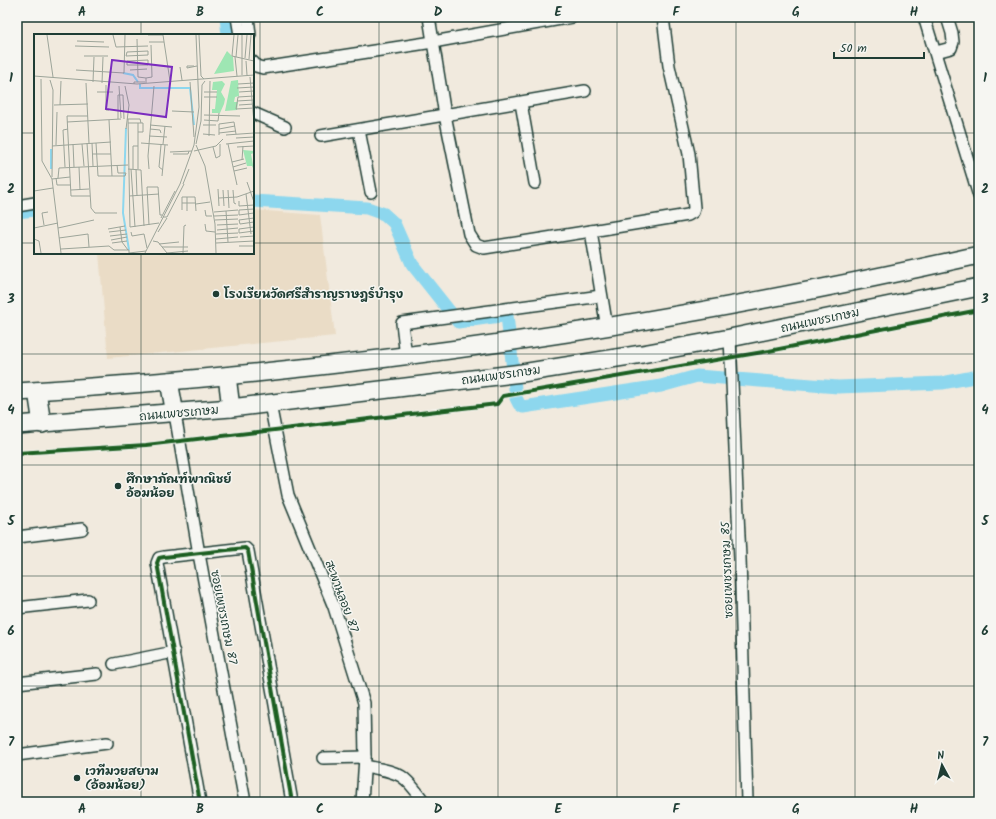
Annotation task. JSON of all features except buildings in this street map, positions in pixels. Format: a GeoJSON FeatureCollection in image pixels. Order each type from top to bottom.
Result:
{"type":"FeatureCollection","features":[{"type":"Feature","properties":{"kind":"main road"},"geometry":{"type":"LineString","coordinates":[[17,392],[227,376],[406,357],[607,328],[777,298],[979,256]]}},
{"type":"Feature","properties":{"kind":"main road","name":"ถนนเพชรเกษม"},"geometry":{"type":"LineString","coordinates":[[17,425],[175,414],[516,374],[730,338],[979,289]]}},
{"type":"Feature","properties":{"kind":"main road"},"geometry":{"type":"LineString","coordinates":[[227,376],[231,408]]}},
{"type":"Feature","properties":{"kind":"main road"},"geometry":{"type":"LineString","coordinates":[[169,381],[175,414]]}},
{"type":"Feature","properties":{"kind":"main road"},"geometry":{"type":"LineString","coordinates":[[37,391],[42,424]]}},
{"type":"Feature","properties":{"kind":"street"},"geometry":{"type":"LineString","coordinates":[[237,17],[240,34]]}},
{"type":"Feature","properties":{"kind":"street"},"geometry":{"type":"LineString","coordinates":[[248,17],[250,34]]}},
{"type":"Feature","properties":{"kind":"street"},"geometry":{"type":"LineString","coordinates":[[429,17],[445,115],[469,234],[476,245],[484,248],[688,215],[694,208],[689,154],[669,66],[664,17]]}},
{"type":"Feature","properties":{"kind":"street"},"geometry":{"type":"LineString","coordinates":[[254,63],[256,66],[263,68],[433,42],[572,17]]}},
{"type":"Feature","properties":{"kind":"street"},"geometry":{"type":"LineString","coordinates":[[924,17],[979,196]]}},
{"type":"Feature","properties":{"kind":"street"},"geometry":{"type":"LineString","coordinates":[[936,52],[951,48],[953,42],[947,17]]}},
{"type":"Feature","properties":{"kind":"street"},"geometry":{"type":"LineString","coordinates":[[321,136],[585,91]]}},
{"type":"Feature","properties":{"kind":"street"},"geometry":{"type":"LineString","coordinates":[[521,103],[534,183]]}},
{"type":"Feature","properties":{"kind":"street"},"geometry":{"type":"LineString","coordinates":[[254,113],[285,127]]}},
{"type":"Feature","properties":{"kind":"street"},"geometry":{"type":"LineString","coordinates":[[359,130],[371,192]]}},
{"type":"Feature","properties":{"kind":"street"},"geometry":{"type":"LineString","coordinates":[[17,206],[34,203]]}},
{"type":"Feature","properties":{"kind":"street"},"geometry":{"type":"LineString","coordinates":[[591,231],[607,328]]}},
{"type":"Feature","properties":{"kind":"street"},"geometry":{"type":"LineString","coordinates":[[406,357],[402,323],[601,296]]}},
{"type":"Feature","properties":{"kind":"street","name":"ซอยเพชรเกษม 85"},"geometry":{"type":"LineString","coordinates":[[730,338],[740,558],[747,802]]}},
{"type":"Feature","properties":{"kind":"street","name":"สะพานลอย 87"},"geometry":{"type":"LineString","coordinates":[[270,404],[288,495],[334,607],[364,704],[365,762],[362,802]]}},
{"type":"Feature","properties":{"kind":"street","name":"ซอยเพชรเกษม 87"},"geometry":{"type":"LineString","coordinates":[[175,414],[199,554],[245,802]]}},
{"type":"Feature","properties":{"kind":"street"},"geometry":{"type":"LineString","coordinates":[[17,537],[82,529]]}},
{"type":"Feature","properties":{"kind":"street"},"geometry":{"type":"LineString","coordinates":[[200,802],[157,563],[159,558],[164,557],[245,548],[248,550],[292,802]]}},
{"type":"Feature","properties":{"kind":"street"},"geometry":{"type":"LineString","coordinates":[[17,608],[88,600]]}},
{"type":"Feature","properties":{"kind":"street"},"geometry":{"type":"LineString","coordinates":[[114,664],[174,652]]}},
{"type":"Feature","properties":{"kind":"street"},"geometry":{"type":"LineString","coordinates":[[17,683],[97,674]]}},
{"type":"Feature","properties":{"kind":"street"},"geometry":{"type":"LineString","coordinates":[[17,755],[107,743]]}},
{"type":"Feature","properties":{"kind":"street"},"geometry":{"type":"LineString","coordinates":[[323,758],[365,762],[401,775],[408,781],[424,802]]}},
{"type":"Feature","properties":{"kind":"shaded area","name":"โรงเรียนวัดศรีสําราญราษฎร์บํารุง"},"geometry":{"type":"Polygon","coordinates":[[[254,210],[320,215],[335,336],[108,358],[99,254],[254,254],[254,210]]]}},
{"type":"Feature","properties":{"kind":"waterway"},"geometry":{"type":"LineString","coordinates":[[226,17],[228,34]]}},
{"type":"Feature","properties":{"kind":"waterway"},"geometry":{"type":"LineString","coordinates":[[254,201],[367,208],[384,214],[394,223],[412,264],[458,322],[507,315],[516,398],[519,404],[523,407],[661,386],[697,376],[838,387],[942,383],[979,376]]}},
{"type":"Feature","properties":{"kind":"waterway"},"geometry":{"type":"LineString","coordinates":[[17,212],[34,210]]}},
{"type":"Feature","properties":{"kind":"cycle path"},"geometry":{"type":"LineString","coordinates":[[17,453],[146,445],[497,404],[503,396],[769,351],[979,310]]}},
{"type":"Feature","properties":{"kind":"cycle path"},"geometry":{"type":"LineString","coordinates":[[200,802],[157,563],[159,558],[164,557],[245,548],[248,551],[292,802]]}},
{"type":"Feature","properties":{"kind":"place","name":"โรงเรียนวัดศรีสําราญราษฎร์บํารุง"},"geometry":{"type":"Point","coordinates":[216,294]}},
{"type":"Feature","properties":{"kind":"place","name":"ศึกษาภัณฑ์พาณิชย์ อ้อมน้อย"},"geometry":{"type":"Point","coordinates":[118,486]}},
{"type":"Feature","properties":{"kind":"place","name":"เวทีมวยสยาม (อ้อมน้อย)"},"geometry":{"type":"Point","coordinates":[77,778]}}]}
